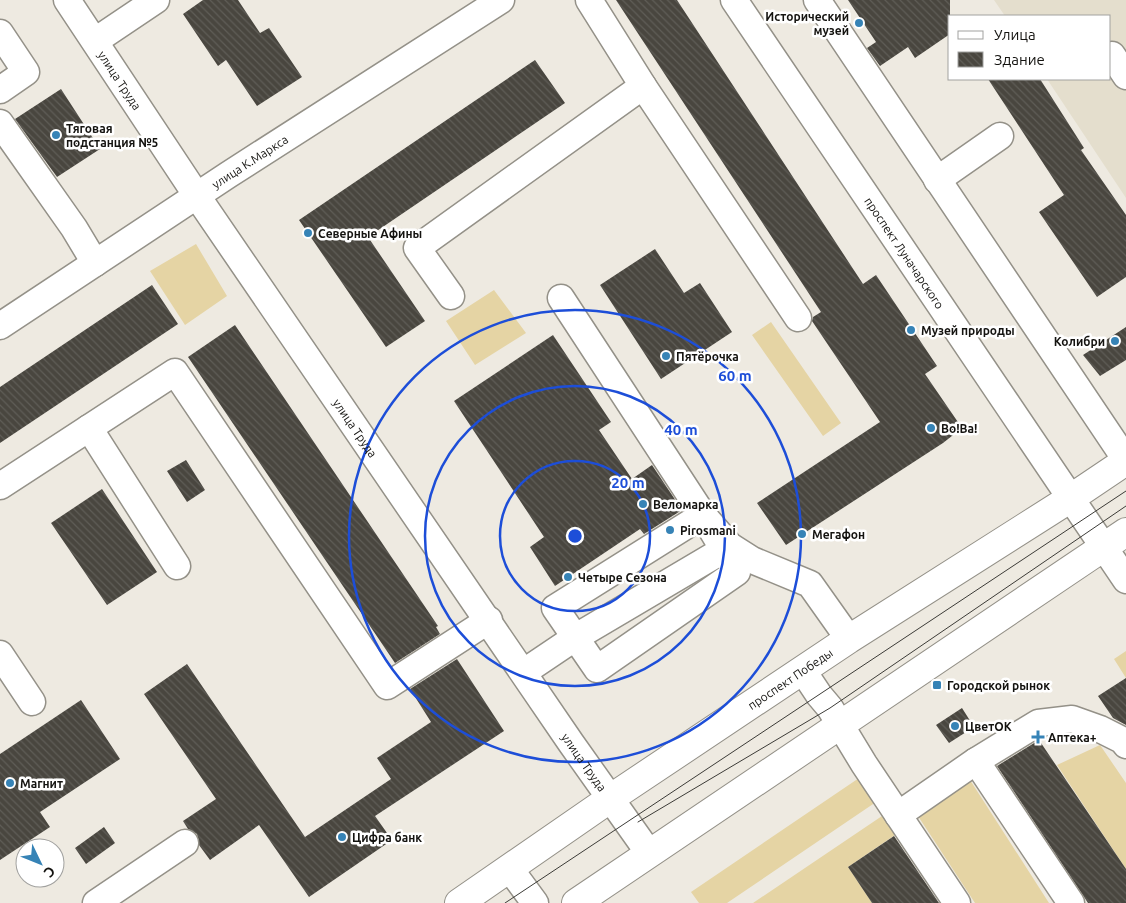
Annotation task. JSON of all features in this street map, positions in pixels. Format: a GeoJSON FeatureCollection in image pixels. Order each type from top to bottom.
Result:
{"type":"FeatureCollection","features":[{"type":"Feature","properties":{"kind":"main road","name":"проспект Победы"},"geometry":{"type":"LineString","coordinates":[[459,903],[611,798],[849,639],[1126,461]]}},
{"type":"Feature","properties":{"kind":"main road"},"geometry":{"type":"LineString","coordinates":[[576,903],[1126,532]]}},
{"type":"Feature","properties":{"kind":"street","name":"улица Труда"},"geometry":{"type":"LineString","coordinates":[[67,0],[197,196],[489,620],[571,743],[649,853]]}},
{"type":"Feature","properties":{"kind":"street"},"geometry":{"type":"LineString","coordinates":[[95,41],[156,0]]}},
{"type":"Feature","properties":{"kind":"street","name":"улица К.Маркса"},"geometry":{"type":"LineString","coordinates":[[0,326],[197,196],[501,0]]}},
{"type":"Feature","properties":{"kind":"street"},"geometry":{"type":"LineString","coordinates":[[589,0],[643,86],[798,318]]}},
{"type":"Feature","properties":{"kind":"street","name":"проспект Луначарского"},"geometry":{"type":"LineString","coordinates":[[734,0],[1126,580]]}},
{"type":"Feature","properties":{"kind":"street"},"geometry":{"type":"LineString","coordinates":[[817,0],[1126,461]]}},
{"type":"Feature","properties":{"kind":"street"},"geometry":{"type":"LineString","coordinates":[[0,33],[26,72],[0,90]]}},
{"type":"Feature","properties":{"kind":"street"},"geometry":{"type":"LineString","coordinates":[[1112,55],[1126,76]]}},
{"type":"Feature","properties":{"kind":"street"},"geometry":{"type":"LineString","coordinates":[[451,296],[417,248],[643,86]]}},
{"type":"Feature","properties":{"kind":"street"},"geometry":{"type":"LineString","coordinates":[[0,122],[74,228],[95,263]]}},
{"type":"Feature","properties":{"kind":"street"},"geometry":{"type":"LineString","coordinates":[[937,180],[1000,136]]}},
{"type":"Feature","properties":{"kind":"street"},"geometry":{"type":"LineString","coordinates":[[561,298],[703,515],[727,548],[737,572],[597,669],[555,608],[703,515]]}},
{"type":"Feature","properties":{"kind":"street"},"geometry":{"type":"LineString","coordinates":[[0,486],[175,372],[387,686],[489,620]]}},
{"type":"Feature","properties":{"kind":"street"},"geometry":{"type":"LineString","coordinates":[[89,428],[177,566]]}},
{"type":"Feature","properties":{"kind":"street"},"geometry":{"type":"LineString","coordinates":[[727,548],[810,584],[849,639]]}},
{"type":"Feature","properties":{"kind":"street"},"geometry":{"type":"LineString","coordinates":[[524,672],[576,637],[727,548]]}},
{"type":"Feature","properties":{"kind":"street"},"geometry":{"type":"LineString","coordinates":[[0,654],[32,702]]}},
{"type":"Feature","properties":{"kind":"street"},"geometry":{"type":"LineString","coordinates":[[803,671],[830,708],[957,903]]}},
{"type":"Feature","properties":{"kind":"street"},"geometry":{"type":"LineString","coordinates":[[898,814],[976,760],[1038,723],[1072,719],[1100,729],[1122,740],[1126,745]]}},
{"type":"Feature","properties":{"kind":"street"},"geometry":{"type":"LineString","coordinates":[[976,760],[1071,903]]}},
{"type":"Feature","properties":{"kind":"street"},"geometry":{"type":"LineString","coordinates":[[96,903],[185,843]]}},
{"type":"Feature","properties":{"kind":"street"},"geometry":{"type":"LineString","coordinates":[[510,869],[535,903]]}},
{"type":"Feature","properties":{"kind":"shaded area"},"geometry":{"type":"Polygon","coordinates":[[[994,0],[1126,0],[1126,198],[1048,80],[1111,80],[1111,15],[1004,15],[994,0]]]}},
{"type":"Feature","properties":{"kind":"shaded area"},"geometry":{"type":"Polygon","coordinates":[[[196,244],[227,296],[185,325],[150,271],[196,244]]]}},
{"type":"Feature","properties":{"kind":"shaded area"},"geometry":{"type":"Polygon","coordinates":[[[494,290],[526,333],[475,365],[446,321],[494,290]]]}},
{"type":"Feature","properties":{"kind":"shaded area"},"geometry":{"type":"Polygon","coordinates":[[[771,322],[841,423],[823,436],[752,335],[771,322]]]}},
{"type":"Feature","properties":{"kind":"shaded area"},"geometry":{"type":"Polygon","coordinates":[[[1126,651],[1126,678],[1114,659],[1126,651]]]}},
{"type":"Feature","properties":{"kind":"shaded area"},"geometry":{"type":"Polygon","coordinates":[[[1100,745],[1126,783],[1126,869],[1057,765],[1100,745]]]}},
{"type":"Feature","properties":{"kind":"shaded area"},"geometry":{"type":"Polygon","coordinates":[[[862,776],[879,800],[727,903],[699,903],[691,892],[862,776]]]}},
{"type":"Feature","properties":{"kind":"shaded area"},"geometry":{"type":"Polygon","coordinates":[[[970,780],[1049,903],[975,903],[916,813],[970,780]]]}},
{"type":"Feature","properties":{"kind":"shaded area"},"geometry":{"type":"Polygon","coordinates":[[[882,816],[895,835],[848,867],[872,903],[753,903],[882,816]]]}},
{"type":"Feature","properties":{"kind":"building"},"geometry":{"type":"Polygon","coordinates":[[[203,0],[238,0],[260,33],[269,28],[302,77],[257,106],[226,60],[218,66],[183,14],[203,0]]]}},
{"type":"Feature","properties":{"kind":"building"},"geometry":{"type":"Polygon","coordinates":[[[616,0],[677,0],[863,284],[876,275],[937,366],[925,374],[962,428],[943,443],[786,545],[757,503],[880,422],[812,321],[813,317],[821,312],[616,0]]]}},
{"type":"Feature","properties":{"kind":"building"},"geometry":{"type":"Polygon","coordinates":[[[848,0],[950,0],[948,35],[915,58],[908,47],[880,66],[867,48],[876,42],[848,0]]]}},
{"type":"Feature","properties":{"kind":"building"},"geometry":{"type":"Polygon","coordinates":[[[535,60],[565,103],[368,237],[425,321],[386,347],[299,220],[535,60]]]}},
{"type":"Feature","properties":{"kind":"building"},"geometry":{"type":"Polygon","coordinates":[[[989,80],[1041,80],[1084,148],[1081,150],[1126,215],[1126,277],[1097,297],[1039,212],[1064,195],[989,80]]]}},
{"type":"Feature","properties":{"kind":"building","name":"Тяговая подстанция №5"},"geometry":{"type":"Polygon","coordinates":[[[61,89],[100,149],[57,177],[15,119],[61,89]]]}},
{"type":"Feature","properties":{"kind":"building"},"geometry":{"type":"Polygon","coordinates":[[[655,249],[684,293],[700,283],[732,332],[661,379],[600,285],[655,249]]]}},
{"type":"Feature","properties":{"kind":"building"},"geometry":{"type":"Polygon","coordinates":[[[152,285],[178,324],[0,443],[0,387],[152,285]]]}},
{"type":"Feature","properties":{"kind":"building"},"geometry":{"type":"Polygon","coordinates":[[[235,325],[438,626],[436,627],[440,634],[395,663],[188,357],[235,325]]]}},
{"type":"Feature","properties":{"kind":"building","name":"Колибри"},"geometry":{"type":"Polygon","coordinates":[[[1126,327],[1126,360],[1100,376],[1083,355],[1126,327]]]}},
{"type":"Feature","properties":{"kind":"building"},"geometry":{"type":"Polygon","coordinates":[[[553,335],[611,422],[599,430],[632,479],[652,465],[682,510],[644,534],[640,529],[555,586],[530,547],[544,537],[454,401],[553,335]]]}},
{"type":"Feature","properties":{"kind":"building"},"geometry":{"type":"Polygon","coordinates":[[[186,460],[205,490],[187,502],[167,471],[186,460]]]}},
{"type":"Feature","properties":{"kind":"building"},"geometry":{"type":"Polygon","coordinates":[[[102,489],[157,572],[107,605],[51,523],[102,489]]]}},
{"type":"Feature","properties":{"kind":"building"},"geometry":{"type":"Polygon","coordinates":[[[457,659],[504,731],[375,816],[392,840],[309,897],[259,825],[210,860],[199,845],[197,834],[188,829],[183,821],[216,799],[144,694],[187,664],[305,837],[391,779],[377,758],[431,722],[410,689],[457,659]]]}},
{"type":"Feature","properties":{"kind":"building"},"geometry":{"type":"Polygon","coordinates":[[[1126,678],[1126,725],[1113,718],[1098,696],[1126,678]]]}},
{"type":"Feature","properties":{"kind":"building"},"geometry":{"type":"Polygon","coordinates":[[[81,700],[120,759],[40,812],[50,827],[33,838],[15,838],[15,850],[0,860],[0,754],[81,700]]]}},
{"type":"Feature","properties":{"kind":"building","name":"ЦветОК"},"geometry":{"type":"Polygon","coordinates":[[[962,708],[974,727],[949,743],[936,725],[962,708]]]}},
{"type":"Feature","properties":{"kind":"building"},"geometry":{"type":"Polygon","coordinates":[[[1039,740],[1126,869],[1126,903],[1088,903],[997,766],[1039,740]]]}},
{"type":"Feature","properties":{"kind":"building"},"geometry":{"type":"Polygon","coordinates":[[[104,827],[115,843],[86,864],[75,848],[104,827]]]}},
{"type":"Feature","properties":{"kind":"building"},"geometry":{"type":"Polygon","coordinates":[[[894,836],[939,903],[872,903],[848,867],[894,836]]]}},
{"type":"Feature","properties":{"kind":"tram line"},"geometry":{"type":"LineString","coordinates":[[505,903],[1126,491]]}},
{"type":"Feature","properties":{"kind":"tram line"},"geometry":{"type":"LineString","coordinates":[[638,822],[830,708],[1126,506]]}},
{"type":"Feature","properties":{"kind":"place","name":"Исторический музей"},"geometry":{"type":"Point","coordinates":[859,23]}},
{"type":"Feature","properties":{"kind":"place","name":"Тяговая подстанция №5"},"geometry":{"type":"Point","coordinates":[56,135]}},
{"type":"Feature","properties":{"kind":"place","name":"Северные Афины"},"geometry":{"type":"Point","coordinates":[308,233]}},
{"type":"Feature","properties":{"kind":"place","name":"Музей природы"},"geometry":{"type":"Point","coordinates":[911,330]}},
{"type":"Feature","properties":{"kind":"place","name":"Колибри"},"geometry":{"type":"Point","coordinates":[1115,341]}},
{"type":"Feature","properties":{"kind":"place","name":"Пятёрочка"},"geometry":{"type":"Point","coordinates":[666,356]}},
{"type":"Feature","properties":{"kind":"place","name":"Во!Ва!"},"geometry":{"type":"Point","coordinates":[931,428]}},
{"type":"Feature","properties":{"kind":"place","name":"Веломарка"},"geometry":{"type":"Point","coordinates":[643,504]}},
{"type":"Feature","properties":{"kind":"place","name":"Pirosmani"},"geometry":{"type":"Point","coordinates":[670,530]}},
{"type":"Feature","properties":{"kind":"place","name":"Мегафон"},"geometry":{"type":"Point","coordinates":[802,534]}},
{"type":"Feature","properties":{"kind":"place","name":"Четыре Сезона"},"geometry":{"type":"Point","coordinates":[568,577]}},
{"type":"Feature","properties":{"kind":"place","name":"Городской рынок"},"geometry":{"type":"Point","coordinates":[937,685]}},
{"type":"Feature","properties":{"kind":"place","name":"ЦветОК"},"geometry":{"type":"Point","coordinates":[955,726]}},
{"type":"Feature","properties":{"kind":"place","name":"Аптека+"},"geometry":{"type":"Point","coordinates":[1038,737]}},
{"type":"Feature","properties":{"kind":"place","name":"Магнит"},"geometry":{"type":"Point","coordinates":[10,783]}},
{"type":"Feature","properties":{"kind":"place","name":"Цифра банк"},"geometry":{"type":"Point","coordinates":[342,837]}}]}
